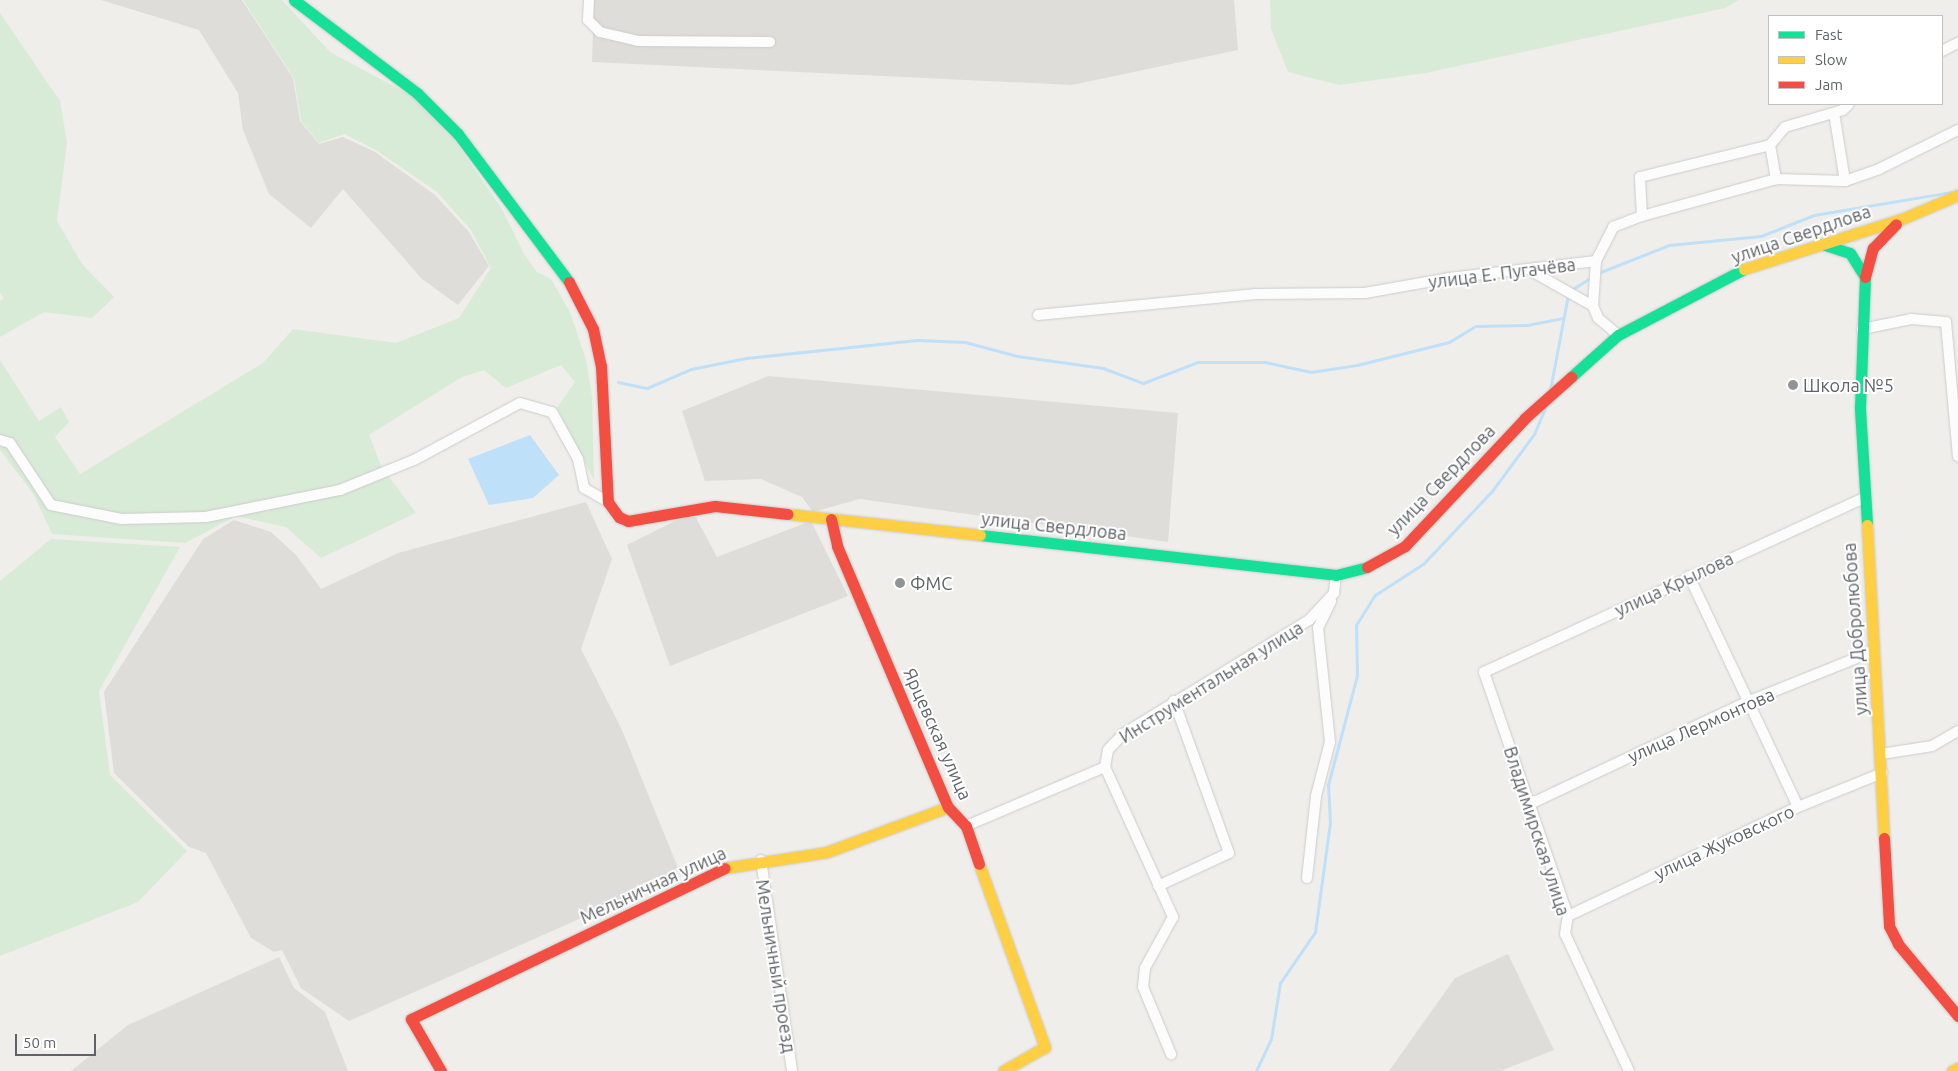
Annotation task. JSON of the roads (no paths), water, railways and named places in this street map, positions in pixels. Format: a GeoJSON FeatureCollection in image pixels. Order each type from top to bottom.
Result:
{"type":"FeatureCollection","features":[{"type":"Feature","properties":{"kind":"street"},"geometry":{"type":"LineString","coordinates":[[294,0],[417,93],[458,134],[575,290],[593,329],[600,366],[608,502]]}},
{"type":"Feature","properties":{"kind":"street"},"geometry":{"type":"LineString","coordinates":[[589,0],[588,20],[600,32],[638,41],[770,42]]}},
{"type":"Feature","properties":{"kind":"street"},"geometry":{"type":"LineString","coordinates":[[1943,50],[1958,43]]}},
{"type":"Feature","properties":{"kind":"street"},"geometry":{"type":"LineString","coordinates":[[1642,216],[1640,177],[1770,145],[1785,126],[1834,113],[1846,105]]}},
{"type":"Feature","properties":{"kind":"street"},"geometry":{"type":"LineString","coordinates":[[1834,113],[1845,181]]}},
{"type":"Feature","properties":{"kind":"street","name":"улица Е. Пугачёва"},"geometry":{"type":"LineString","coordinates":[[1038,315],[1256,294],[1365,293],[1449,278],[1533,272],[1596,261],[1613,227],[1642,216],[1776,179],[1845,181],[1879,169],[1958,130]]}},
{"type":"Feature","properties":{"kind":"street"},"geometry":{"type":"LineString","coordinates":[[1770,145],[1776,179]]}},
{"type":"Feature","properties":{"kind":"street","name":"улица Свердлова"},"geometry":{"type":"LineString","coordinates":[[608,502],[619,517],[628,521],[715,506],[1336,575],[1368,568],[1405,546],[1525,418],[1618,335],[1749,267],[1902,219],[1958,195]]}},
{"type":"Feature","properties":{"kind":"street","name":"улица Добролюбова"},"geometry":{"type":"LineString","coordinates":[[1902,219],[1873,248],[1865,277],[1862,329],[1864,498],[1881,754],[1889,926],[1898,944],[1958,1016]]}},
{"type":"Feature","properties":{"kind":"street"},"geometry":{"type":"LineString","coordinates":[[1819,244],[1850,253],[1865,277]]}},
{"type":"Feature","properties":{"kind":"street"},"geometry":{"type":"LineString","coordinates":[[1596,261],[1593,306],[1598,318],[1618,335]]}},
{"type":"Feature","properties":{"kind":"street"},"geometry":{"type":"LineString","coordinates":[[1533,272],[1593,306]]}},
{"type":"Feature","properties":{"kind":"street"},"geometry":{"type":"LineString","coordinates":[[1862,329],[1911,319],[1946,322],[1958,456]]}},
{"type":"Feature","properties":{"kind":"street"},"geometry":{"type":"LineString","coordinates":[[0,440],[10,443],[51,505],[122,519],[206,517],[340,490],[414,460],[520,403],[552,412],[578,460],[584,488],[608,502]]}},
{"type":"Feature","properties":{"kind":"street","name":"улица Крылова"},"geometry":{"type":"LineString","coordinates":[[1484,672],[1689,576],[1864,498]]}},
{"type":"Feature","properties":{"kind":"street","name":"Ярцевская улица"},"geometry":{"type":"LineString","coordinates":[[831,519],[837,546],[948,807],[966,826],[1045,1047],[1003,1071]]}},
{"type":"Feature","properties":{"kind":"street"},"geometry":{"type":"LineString","coordinates":[[1307,878],[1316,796],[1330,742],[1318,628],[1334,593],[1336,575]]}},
{"type":"Feature","properties":{"kind":"street"},"geometry":{"type":"LineString","coordinates":[[1689,576],[1798,807]]}},
{"type":"Feature","properties":{"kind":"street","name":"Инструментальная улица"},"geometry":{"type":"LineString","coordinates":[[1105,767],[1108,750],[1123,734],[1309,620],[1334,593]]}},
{"type":"Feature","properties":{"kind":"street","name":"улица Лермонтова"},"geometry":{"type":"LineString","coordinates":[[1530,804],[1747,702],[1874,651]]}},
{"type":"Feature","properties":{"kind":"street","name":"Владимирская улица"},"geometry":{"type":"LineString","coordinates":[[1484,672],[1568,916],[1565,934],[1629,1071]]}},
{"type":"Feature","properties":{"kind":"street"},"geometry":{"type":"LineString","coordinates":[[1158,886],[1229,853],[1174,702]]}},
{"type":"Feature","properties":{"kind":"street"},"geometry":{"type":"LineString","coordinates":[[1881,754],[1932,746],[1958,731]]}},
{"type":"Feature","properties":{"kind":"street"},"geometry":{"type":"LineString","coordinates":[[966,826],[1105,767],[1172,917],[1146,968],[1143,987],[1171,1054]]}},
{"type":"Feature","properties":{"kind":"street","name":"улица Жуковского"},"geometry":{"type":"LineString","coordinates":[[1568,916],[1798,807],[1882,773]]}},
{"type":"Feature","properties":{"kind":"street","name":"Мельничная улица"},"geometry":{"type":"LineString","coordinates":[[441,1071],[411,1019],[707,875],[761,860],[827,852],[948,807]]}},
{"type":"Feature","properties":{"kind":"street","name":"Мельничный проезд"},"geometry":{"type":"LineString","coordinates":[[761,860],[792,1071]]}},
{"type":"Feature","properties":{"kind":"street"},"geometry":{"type":"LineString","coordinates":[[1952,1071],[1958,1068]]}},
{"type":"Feature","properties":{"kind":"water"},"geometry":{"type":"Polygon","coordinates":[[[530,435],[559,475],[533,498],[489,505],[468,459],[530,435]]]}},
{"type":"Feature","properties":{"kind":"waterway"},"geometry":{"type":"LineString","coordinates":[[1598,273],[1669,245],[1761,236],[1814,215],[1952,192]]}},
{"type":"Feature","properties":{"kind":"waterway"},"geometry":{"type":"LineString","coordinates":[[1571,290],[1593,276]]}},
{"type":"Feature","properties":{"kind":"waterway"},"geometry":{"type":"LineString","coordinates":[[1550,390],[1568,295]]}},
{"type":"Feature","properties":{"kind":"waterway"},"geometry":{"type":"LineString","coordinates":[[618,382],[647,388],[691,369],[746,358],[917,340],[965,342],[1017,356],[1103,368],[1143,383],[1198,362],[1265,362],[1311,372],[1357,365],[1449,342],[1476,326],[1527,325],[1562,318]]}},
{"type":"Feature","properties":{"kind":"waterway"},"geometry":{"type":"LineString","coordinates":[[1256,1071],[1271,1039],[1280,983],[1315,932],[1330,822],[1328,785],[1357,675],[1356,625],[1375,595],[1423,564],[1492,491],[1534,434],[1545,408]]}},
{"type":"Feature","properties":{"kind":"place","name":"Школа №5"},"geometry":{"type":"Point","coordinates":[1793,385]}},
{"type":"Feature","properties":{"kind":"place","name":"ФМС"},"geometry":{"type":"Point","coordinates":[900,583]}}]}
